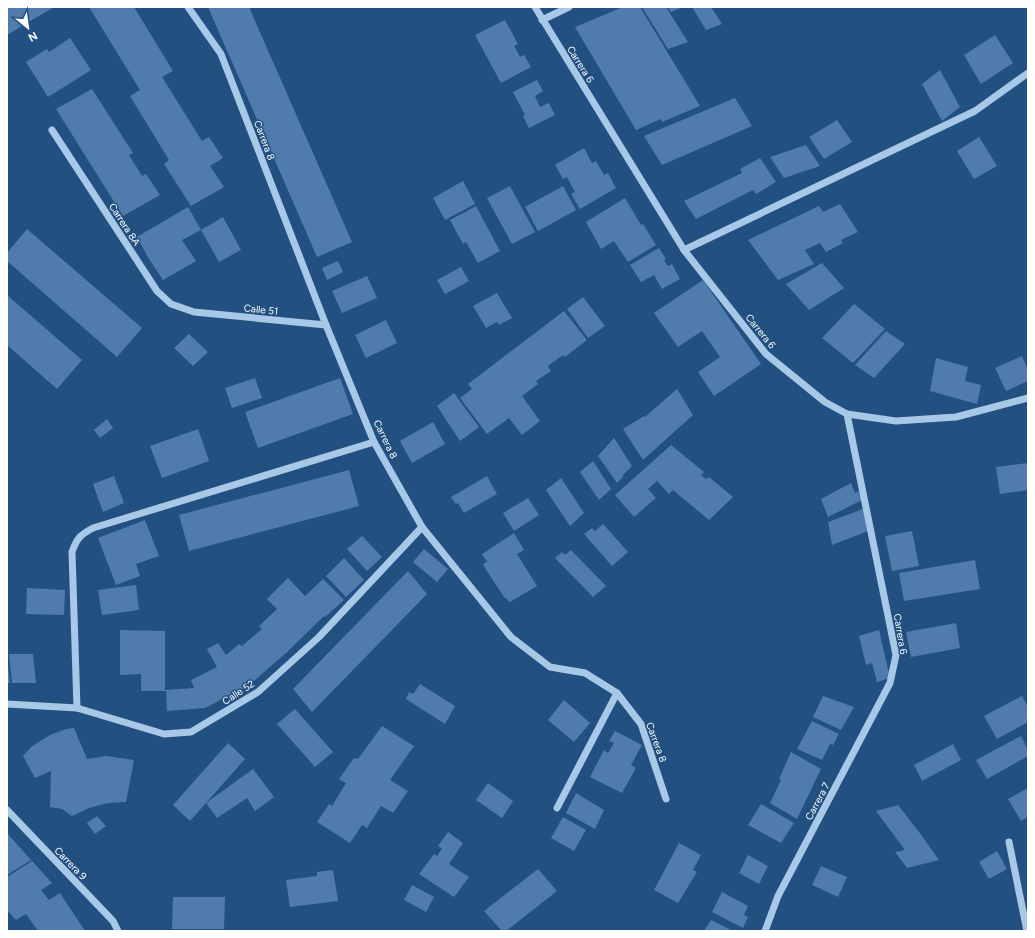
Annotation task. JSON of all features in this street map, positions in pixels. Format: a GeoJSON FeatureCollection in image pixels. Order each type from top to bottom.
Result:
{"type":"FeatureCollection","features":[{"type":"Feature","properties":{"kind":"street","name":"Carrera 8"},"geometry":{"type":"LineString","coordinates":[[188,7],[220,54],[326,325],[374,442],[422,527],[511,637],[550,667],[585,673],[617,693],[642,724],[666,799]]}},
{"type":"Feature","properties":{"kind":"street","name":"Carrera 6"},"geometry":{"type":"LineString","coordinates":[[535,7],[684,250],[766,354],[825,402],[847,414],[896,655],[890,683]]}},
{"type":"Feature","properties":{"kind":"street"},"geometry":{"type":"LineString","coordinates":[[542,20],[569,7]]}},
{"type":"Feature","properties":{"kind":"street"},"geometry":{"type":"LineString","coordinates":[[684,250],[975,111],[1028,73]]}},
{"type":"Feature","properties":{"kind":"street","name":"Carrera 8A"},"geometry":{"type":"LineString","coordinates":[[52,130],[157,291],[171,304],[194,312]]}},
{"type":"Feature","properties":{"kind":"street","name":"Calle 51"},"geometry":{"type":"LineString","coordinates":[[194,312],[326,325]]}},
{"type":"Feature","properties":{"kind":"street"},"geometry":{"type":"LineString","coordinates":[[847,414],[896,421],[956,418],[1028,398]]}},
{"type":"Feature","properties":{"kind":"street"},"geometry":{"type":"LineString","coordinates":[[77,708],[72,552],[76,541],[82,535],[93,528],[374,442]]}},
{"type":"Feature","properties":{"kind":"street","name":"Calle 52"},"geometry":{"type":"LineString","coordinates":[[7,704],[77,708],[164,734],[191,732],[258,692],[319,637],[422,527]]}},
{"type":"Feature","properties":{"kind":"street","name":"Carrera 7"},"geometry":{"type":"LineString","coordinates":[[765,931],[778,896],[890,683]]}},
{"type":"Feature","properties":{"kind":"street"},"geometry":{"type":"LineString","coordinates":[[557,808],[617,693]]}},
{"type":"Feature","properties":{"kind":"street","name":"Carrera 9"},"geometry":{"type":"LineString","coordinates":[[7,810],[113,921],[118,931]]}},
{"type":"Feature","properties":{"kind":"street"},"geometry":{"type":"LineString","coordinates":[[1009,842],[1027,931]]}},
{"type":"Feature","properties":{"kind":"building"},"geometry":{"type":"Polygon","coordinates":[[[7,7],[54,7],[7,35],[7,7]]]}},
{"type":"Feature","properties":{"kind":"building"},"geometry":{"type":"Polygon","coordinates":[[[89,7],[134,7],[173,71],[162,77],[202,141],[209,137],[223,158],[210,166],[224,187],[191,206],[164,164],[169,160],[130,96],[140,90],[89,7]]]}},
{"type":"Feature","properties":{"kind":"building"},"geometry":{"type":"Polygon","coordinates":[[[208,7],[249,7],[352,242],[317,257],[208,7]]]}},
{"type":"Feature","properties":{"kind":"building"},"geometry":{"type":"Polygon","coordinates":[[[623,7],[640,7],[700,106],[662,122],[661,119],[636,130],[575,27],[623,7]]]}},
{"type":"Feature","properties":{"kind":"building"},"geometry":{"type":"Polygon","coordinates":[[[642,7],[666,7],[688,42],[668,49],[642,7]]]}},
{"type":"Feature","properties":{"kind":"building"},"geometry":{"type":"Polygon","coordinates":[[[668,7],[683,7],[671,12],[668,7]]]}},
{"type":"Feature","properties":{"kind":"building"},"geometry":{"type":"Polygon","coordinates":[[[692,7],[711,7],[722,24],[706,30],[692,7]]]}},
{"type":"Feature","properties":{"kind":"building"},"geometry":{"type":"Polygon","coordinates":[[[505,20],[518,44],[514,46],[520,57],[524,55],[531,67],[501,83],[475,35],[505,20]]]}},
{"type":"Feature","properties":{"kind":"building"},"geometry":{"type":"Polygon","coordinates":[[[995,35],[1013,63],[981,84],[964,55],[995,35]]]}},
{"type":"Feature","properties":{"kind":"building"},"geometry":{"type":"Polygon","coordinates":[[[70,38],[91,70],[48,97],[26,62],[47,49],[49,52],[70,38]]]}},
{"type":"Feature","properties":{"kind":"building"},"geometry":{"type":"Polygon","coordinates":[[[940,70],[960,107],[942,121],[922,84],[940,70]]]}},
{"type":"Feature","properties":{"kind":"building"},"geometry":{"type":"Polygon","coordinates":[[[537,80],[543,91],[535,96],[540,107],[549,103],[555,115],[529,128],[523,116],[525,115],[513,92],[537,80]]]}},
{"type":"Feature","properties":{"kind":"building"},"geometry":{"type":"Polygon","coordinates":[[[92,89],[133,153],[129,155],[142,176],[146,174],[160,195],[123,216],[56,109],[92,89]]]}},
{"type":"Feature","properties":{"kind":"building"},"geometry":{"type":"Polygon","coordinates":[[[735,98],[752,126],[662,165],[644,136],[735,98]]]}},
{"type":"Feature","properties":{"kind":"building"},"geometry":{"type":"Polygon","coordinates":[[[837,120],[852,142],[824,159],[809,137],[837,120]]]}},
{"type":"Feature","properties":{"kind":"building"},"geometry":{"type":"Polygon","coordinates":[[[979,137],[997,166],[974,179],[957,151],[979,137]]]}},
{"type":"Feature","properties":{"kind":"building"},"geometry":{"type":"Polygon","coordinates":[[[806,145],[820,166],[784,178],[770,157],[806,145]]]}},
{"type":"Feature","properties":{"kind":"building"},"geometry":{"type":"Polygon","coordinates":[[[584,148],[592,163],[596,161],[604,175],[608,173],[616,188],[580,209],[571,194],[575,192],[567,177],[563,179],[555,165],[584,148]]]}},
{"type":"Feature","properties":{"kind":"building"},"geometry":{"type":"Polygon","coordinates":[[[760,158],[776,182],[756,194],[753,190],[696,219],[684,201],[742,173],[740,169],[760,158]]]}},
{"type":"Feature","properties":{"kind":"building"},"geometry":{"type":"Polygon","coordinates":[[[463,181],[475,204],[445,220],[433,198],[463,181]]]}},
{"type":"Feature","properties":{"kind":"building"},"geometry":{"type":"Polygon","coordinates":[[[510,186],[535,232],[512,244],[487,198],[510,186]]]}},
{"type":"Feature","properties":{"kind":"building"},"geometry":{"type":"Polygon","coordinates":[[[563,186],[576,210],[538,231],[525,207],[563,186]]]}},
{"type":"Feature","properties":{"kind":"building"},"geometry":{"type":"Polygon","coordinates":[[[625,198],[641,225],[643,224],[656,245],[628,262],[614,241],[601,249],[586,222],[625,198]]]}},
{"type":"Feature","properties":{"kind":"building"},"geometry":{"type":"Polygon","coordinates":[[[840,204],[858,232],[841,240],[843,243],[826,252],[820,243],[805,250],[814,264],[778,280],[748,240],[819,206],[823,212],[840,204]]]}},
{"type":"Feature","properties":{"kind":"building"},"geometry":{"type":"Polygon","coordinates":[[[476,206],[500,251],[478,263],[466,242],[463,244],[450,220],[476,206]]]}},
{"type":"Feature","properties":{"kind":"building"},"geometry":{"type":"Polygon","coordinates":[[[188,207],[201,230],[182,240],[196,261],[163,280],[137,237],[188,207]]]}},
{"type":"Feature","properties":{"kind":"building"},"geometry":{"type":"Polygon","coordinates":[[[223,217],[241,250],[219,262],[201,230],[223,217]]]}},
{"type":"Feature","properties":{"kind":"building"},"geometry":{"type":"Polygon","coordinates":[[[27,229],[142,328],[117,357],[7,261],[7,253],[27,229]]]}},
{"type":"Feature","properties":{"kind":"building"},"geometry":{"type":"Polygon","coordinates":[[[659,248],[666,259],[664,260],[668,266],[672,264],[680,279],[662,289],[654,275],[641,282],[630,265],[659,248]]]}},
{"type":"Feature","properties":{"kind":"building"},"geometry":{"type":"Polygon","coordinates":[[[338,261],[343,272],[327,280],[322,268],[338,261]]]}},
{"type":"Feature","properties":{"kind":"building"},"geometry":{"type":"Polygon","coordinates":[[[822,263],[844,288],[809,310],[786,284],[822,263]]]}},
{"type":"Feature","properties":{"kind":"building"},"geometry":{"type":"Polygon","coordinates":[[[461,267],[469,281],[445,294],[437,280],[461,267]]]}},
{"type":"Feature","properties":{"kind":"building"},"geometry":{"type":"Polygon","coordinates":[[[367,276],[377,298],[342,313],[332,291],[367,276]]]}},
{"type":"Feature","properties":{"kind":"building"},"geometry":{"type":"Polygon","coordinates":[[[703,280],[761,364],[714,396],[698,372],[720,357],[702,331],[678,347],[654,313],[703,280]]]}},
{"type":"Feature","properties":{"kind":"building"},"geometry":{"type":"Polygon","coordinates":[[[497,293],[512,318],[499,325],[497,322],[486,328],[473,306],[497,293]]]}},
{"type":"Feature","properties":{"kind":"building"},"geometry":{"type":"Polygon","coordinates":[[[7,295],[82,360],[57,389],[7,345],[7,295]]]}},
{"type":"Feature","properties":{"kind":"building"},"geometry":{"type":"Polygon","coordinates":[[[583,297],[605,326],[588,338],[567,309],[583,297]]]}},
{"type":"Feature","properties":{"kind":"building"},"geometry":{"type":"Polygon","coordinates":[[[854,304],[885,329],[853,363],[822,338],[854,304]]]}},
{"type":"Feature","properties":{"kind":"building"},"geometry":{"type":"Polygon","coordinates":[[[564,311],[587,340],[565,357],[563,355],[548,366],[551,371],[536,381],[538,384],[522,396],[540,421],[522,435],[509,418],[487,434],[460,398],[472,389],[468,384],[564,311]]]}},
{"type":"Feature","properties":{"kind":"building"},"geometry":{"type":"Polygon","coordinates":[[[386,320],[397,343],[366,358],[355,335],[386,320]]]}},
{"type":"Feature","properties":{"kind":"building"},"geometry":{"type":"Polygon","coordinates":[[[886,331],[905,344],[874,378],[855,365],[886,331]]]}},
{"type":"Feature","properties":{"kind":"building"},"geometry":{"type":"Polygon","coordinates":[[[189,334],[208,352],[193,366],[174,348],[189,334]]]}},
{"type":"Feature","properties":{"kind":"building"},"geometry":{"type":"Polygon","coordinates":[[[1022,356],[1028,370],[1028,381],[1006,391],[995,368],[1022,356]]]}},
{"type":"Feature","properties":{"kind":"building"},"geometry":{"type":"Polygon","coordinates":[[[936,358],[968,367],[965,381],[981,385],[977,404],[930,391],[936,358]]]}},
{"type":"Feature","properties":{"kind":"building"},"geometry":{"type":"Polygon","coordinates":[[[255,378],[262,398],[232,408],[225,388],[255,378]]]}},
{"type":"Feature","properties":{"kind":"building"},"geometry":{"type":"Polygon","coordinates":[[[340,378],[353,414],[258,448],[245,412],[340,378]]]}},
{"type":"Feature","properties":{"kind":"building"},"geometry":{"type":"Polygon","coordinates":[[[677,389],[693,415],[643,460],[623,429],[644,416],[645,417],[677,389]]]}},
{"type":"Feature","properties":{"kind":"building"},"geometry":{"type":"Polygon","coordinates":[[[454,393],[479,427],[460,441],[437,406],[454,393]]]}},
{"type":"Feature","properties":{"kind":"building"},"geometry":{"type":"Polygon","coordinates":[[[107,419],[113,428],[100,438],[94,430],[107,419]]]}},
{"type":"Feature","properties":{"kind":"building"},"geometry":{"type":"Polygon","coordinates":[[[433,422],[445,444],[412,463],[400,441],[433,422]]]}},
{"type":"Feature","properties":{"kind":"building"},"geometry":{"type":"Polygon","coordinates":[[[198,429],[209,461],[162,478],[150,446],[198,429]]]}},
{"type":"Feature","properties":{"kind":"building"},"geometry":{"type":"Polygon","coordinates":[[[614,438],[632,466],[617,483],[598,456],[614,438]]]}},
{"type":"Feature","properties":{"kind":"building"},"geometry":{"type":"Polygon","coordinates":[[[671,445],[704,472],[701,475],[706,479],[709,477],[733,497],[709,520],[673,490],[669,494],[657,481],[648,489],[656,498],[634,517],[615,495],[671,445]]]}},
{"type":"Feature","properties":{"kind":"building"},"geometry":{"type":"Polygon","coordinates":[[[593,461],[611,489],[599,500],[580,472],[593,461]]]}},
{"type":"Feature","properties":{"kind":"building"},"geometry":{"type":"Polygon","coordinates":[[[1028,463],[1028,490],[1000,494],[996,467],[1028,463]]]}},
{"type":"Feature","properties":{"kind":"building"},"geometry":{"type":"Polygon","coordinates":[[[349,470],[359,506],[189,551],[179,515],[349,470]]]}},
{"type":"Feature","properties":{"kind":"building"},"geometry":{"type":"Polygon","coordinates":[[[114,476],[124,503],[103,512],[93,484],[114,476]]]}},
{"type":"Feature","properties":{"kind":"building"},"geometry":{"type":"Polygon","coordinates":[[[487,476],[497,494],[464,513],[458,503],[456,504],[451,497],[487,476]]]}},
{"type":"Feature","properties":{"kind":"building"},"geometry":{"type":"Polygon","coordinates":[[[561,478],[584,513],[570,526],[546,490],[561,478]]]}},
{"type":"Feature","properties":{"kind":"building"},"geometry":{"type":"Polygon","coordinates":[[[851,483],[855,493],[858,491],[862,500],[828,517],[821,499],[851,483]]]}},
{"type":"Feature","properties":{"kind":"building"},"geometry":{"type":"Polygon","coordinates":[[[528,498],[539,515],[514,531],[503,513],[528,498]]]}},
{"type":"Feature","properties":{"kind":"building"},"geometry":{"type":"Polygon","coordinates":[[[863,509],[868,531],[832,545],[828,522],[863,509]]]}},
{"type":"Feature","properties":{"kind":"building"},"geometry":{"type":"Polygon","coordinates":[[[145,520],[159,556],[136,564],[140,576],[116,585],[98,538],[145,520]]]}},
{"type":"Feature","properties":{"kind":"building"},"geometry":{"type":"Polygon","coordinates":[[[603,524],[628,552],[612,566],[584,534],[592,528],[595,531],[603,524]]]}},
{"type":"Feature","properties":{"kind":"building"},"geometry":{"type":"Polygon","coordinates":[[[912,531],[919,566],[892,571],[885,536],[912,531]]]}},
{"type":"Feature","properties":{"kind":"building"},"geometry":{"type":"Polygon","coordinates":[[[514,533],[524,550],[517,554],[537,586],[510,602],[504,597],[485,568],[483,564],[487,562],[482,554],[514,533]]]}},
{"type":"Feature","properties":{"kind":"building"},"geometry":{"type":"Polygon","coordinates":[[[362,536],[382,557],[367,571],[347,549],[362,536]]]}},
{"type":"Feature","properties":{"kind":"building"},"geometry":{"type":"Polygon","coordinates":[[[424,549],[448,569],[437,582],[413,562],[424,549]]]}},
{"type":"Feature","properties":{"kind":"building"},"geometry":{"type":"Polygon","coordinates":[[[571,550],[606,586],[593,597],[555,558],[562,552],[565,555],[571,550]]]}},
{"type":"Feature","properties":{"kind":"building"},"geometry":{"type":"Polygon","coordinates":[[[344,558],[364,580],[346,597],[326,576],[344,558]]]}},
{"type":"Feature","properties":{"kind":"building"},"geometry":{"type":"Polygon","coordinates":[[[975,560],[980,589],[904,601],[899,573],[975,560]]]}},
{"type":"Feature","properties":{"kind":"building"},"geometry":{"type":"Polygon","coordinates":[[[408,571],[427,594],[312,712],[293,689],[408,571]]]}},
{"type":"Feature","properties":{"kind":"building"},"geometry":{"type":"Polygon","coordinates":[[[288,578],[305,596],[323,579],[344,600],[325,617],[324,616],[285,654],[248,686],[205,708],[167,711],[166,691],[141,691],[141,674],[120,675],[120,630],[165,631],[165,690],[194,688],[191,680],[217,667],[207,649],[218,643],[226,655],[239,644],[242,646],[262,629],[259,626],[277,609],[267,599],[288,578]]]}},
{"type":"Feature","properties":{"kind":"building"},"geometry":{"type":"Polygon","coordinates":[[[136,585],[139,610],[102,615],[98,590],[136,585]]]}},
{"type":"Feature","properties":{"kind":"building"},"geometry":{"type":"Polygon","coordinates":[[[27,588],[65,590],[64,615],[26,614],[27,588]]]}},
{"type":"Feature","properties":{"kind":"building"},"geometry":{"type":"Polygon","coordinates":[[[956,623],[960,648],[911,657],[906,632],[956,623]]]}},
{"type":"Feature","properties":{"kind":"building"},"geometry":{"type":"Polygon","coordinates":[[[879,630],[890,678],[877,682],[872,663],[866,665],[859,636],[879,630]]]}},
{"type":"Feature","properties":{"kind":"building"},"geometry":{"type":"Polygon","coordinates":[[[9,654],[33,654],[36,683],[12,683],[9,654]]]}},
{"type":"Feature","properties":{"kind":"building"},"geometry":{"type":"Polygon","coordinates":[[[8,664],[10,683],[7,683],[8,664]]]}},
{"type":"Feature","properties":{"kind":"building"},"geometry":{"type":"Polygon","coordinates":[[[420,684],[455,706],[445,724],[406,699],[409,692],[413,694],[420,684]]]}},
{"type":"Feature","properties":{"kind":"building"},"geometry":{"type":"Polygon","coordinates":[[[823,696],[854,707],[841,730],[813,717],[823,696]]]}},
{"type":"Feature","properties":{"kind":"building"},"geometry":{"type":"Polygon","coordinates":[[[1022,696],[1028,707],[1028,722],[997,739],[984,716],[1022,696]]]}},
{"type":"Feature","properties":{"kind":"building"},"geometry":{"type":"Polygon","coordinates":[[[564,700],[590,723],[574,742],[548,720],[564,700]]]}},
{"type":"Feature","properties":{"kind":"building"},"geometry":{"type":"Polygon","coordinates":[[[295,709],[333,752],[315,767],[277,724],[295,709]]]}},
{"type":"Feature","properties":{"kind":"building"},"geometry":{"type":"Polygon","coordinates":[[[812,721],[839,734],[833,745],[830,744],[822,760],[797,749],[812,721]]]}},
{"type":"Feature","properties":{"kind":"building"},"geometry":{"type":"Polygon","coordinates":[[[382,726],[414,746],[390,780],[408,791],[393,813],[381,806],[367,828],[362,825],[350,843],[317,822],[329,804],[332,806],[346,783],[339,779],[354,758],[358,759],[382,726]]]}},
{"type":"Feature","properties":{"kind":"building"},"geometry":{"type":"Polygon","coordinates":[[[74,728],[87,759],[106,756],[134,760],[126,802],[108,803],[89,808],[72,816],[62,809],[50,807],[51,771],[35,778],[23,756],[31,747],[50,735],[66,729],[74,728]]]}},
{"type":"Feature","properties":{"kind":"building"},"geometry":{"type":"Polygon","coordinates":[[[615,731],[642,745],[631,765],[636,768],[622,793],[590,777],[604,750],[608,753],[614,743],[609,741],[615,731]]]}},
{"type":"Feature","properties":{"kind":"building"},"geometry":{"type":"Polygon","coordinates":[[[1021,736],[1028,750],[1028,756],[987,779],[976,760],[1021,736]]]}},
{"type":"Feature","properties":{"kind":"building"},"geometry":{"type":"Polygon","coordinates":[[[228,743],[245,759],[190,821],[173,805],[228,743]]]}},
{"type":"Feature","properties":{"kind":"building"},"geometry":{"type":"Polygon","coordinates":[[[953,744],[961,760],[922,781],[914,765],[953,744]]]}},
{"type":"Feature","properties":{"kind":"building"},"geometry":{"type":"Polygon","coordinates":[[[791,752],[821,769],[797,819],[770,803],[781,780],[779,779],[791,752]]]}},
{"type":"Feature","properties":{"kind":"building"},"geometry":{"type":"Polygon","coordinates":[[[253,769],[274,797],[255,811],[247,798],[217,818],[206,803],[253,769]]]}},
{"type":"Feature","properties":{"kind":"building"},"geometry":{"type":"Polygon","coordinates":[[[488,783],[513,801],[502,818],[476,800],[488,783]]]}},
{"type":"Feature","properties":{"kind":"building"},"geometry":{"type":"Polygon","coordinates":[[[1028,788],[1028,817],[1021,821],[1008,799],[1028,788]]]}},
{"type":"Feature","properties":{"kind":"building"},"geometry":{"type":"Polygon","coordinates":[[[576,793],[604,810],[595,829],[566,813],[576,793]]]}},
{"type":"Feature","properties":{"kind":"building"},"geometry":{"type":"Polygon","coordinates":[[[761,804],[794,823],[781,843],[748,825],[761,804]]]}},
{"type":"Feature","properties":{"kind":"building"},"geometry":{"type":"Polygon","coordinates":[[[898,805],[939,860],[907,868],[895,852],[905,850],[876,811],[898,805]]]}},
{"type":"Feature","properties":{"kind":"building"},"geometry":{"type":"Polygon","coordinates":[[[97,816],[106,826],[95,834],[87,823],[97,816]]]}},
{"type":"Feature","properties":{"kind":"building"},"geometry":{"type":"Polygon","coordinates":[[[563,817],[586,830],[574,851],[551,838],[563,817]]]}},
{"type":"Feature","properties":{"kind":"building"},"geometry":{"type":"Polygon","coordinates":[[[448,832],[463,843],[449,864],[469,877],[454,897],[419,874],[434,854],[437,856],[442,849],[438,846],[448,832]]]}},
{"type":"Feature","properties":{"kind":"building"},"geometry":{"type":"Polygon","coordinates":[[[7,833],[31,860],[7,875],[7,833]]]}},
{"type":"Feature","properties":{"kind":"building"},"geometry":{"type":"Polygon","coordinates":[[[679,843],[701,855],[693,870],[697,872],[678,903],[654,890],[679,843]]]}},
{"type":"Feature","properties":{"kind":"building"},"geometry":{"type":"Polygon","coordinates":[[[997,851],[1007,869],[989,879],[979,862],[997,851]]]}},
{"type":"Feature","properties":{"kind":"building"},"geometry":{"type":"Polygon","coordinates":[[[748,855],[768,866],[759,884],[739,873],[748,855]]]}},
{"type":"Feature","properties":{"kind":"building"},"geometry":{"type":"Polygon","coordinates":[[[32,861],[52,883],[41,890],[49,900],[60,893],[85,931],[38,931],[26,914],[16,920],[7,910],[7,877],[32,861]]]}},
{"type":"Feature","properties":{"kind":"building"},"geometry":{"type":"Polygon","coordinates":[[[821,866],[847,877],[838,897],[812,885],[821,866]]]}},
{"type":"Feature","properties":{"kind":"building"},"geometry":{"type":"Polygon","coordinates":[[[538,869],[557,891],[506,931],[502,931],[484,911],[538,869]]]}},
{"type":"Feature","properties":{"kind":"building"},"geometry":{"type":"Polygon","coordinates":[[[333,870],[338,901],[290,907],[286,880],[317,876],[317,872],[333,870]]]}},
{"type":"Feature","properties":{"kind":"building"},"geometry":{"type":"Polygon","coordinates":[[[412,885],[434,897],[426,912],[404,900],[412,885]]]}},
{"type":"Feature","properties":{"kind":"building"},"geometry":{"type":"Polygon","coordinates":[[[722,892],[748,906],[744,915],[748,917],[743,928],[712,912],[722,892]]]}},
{"type":"Feature","properties":{"kind":"building"},"geometry":{"type":"Polygon","coordinates":[[[173,897],[225,897],[224,929],[172,929],[173,897]]]}},
{"type":"Feature","properties":{"kind":"building"},"geometry":{"type":"Polygon","coordinates":[[[711,920],[733,931],[704,931],[711,920]]]}}]}
